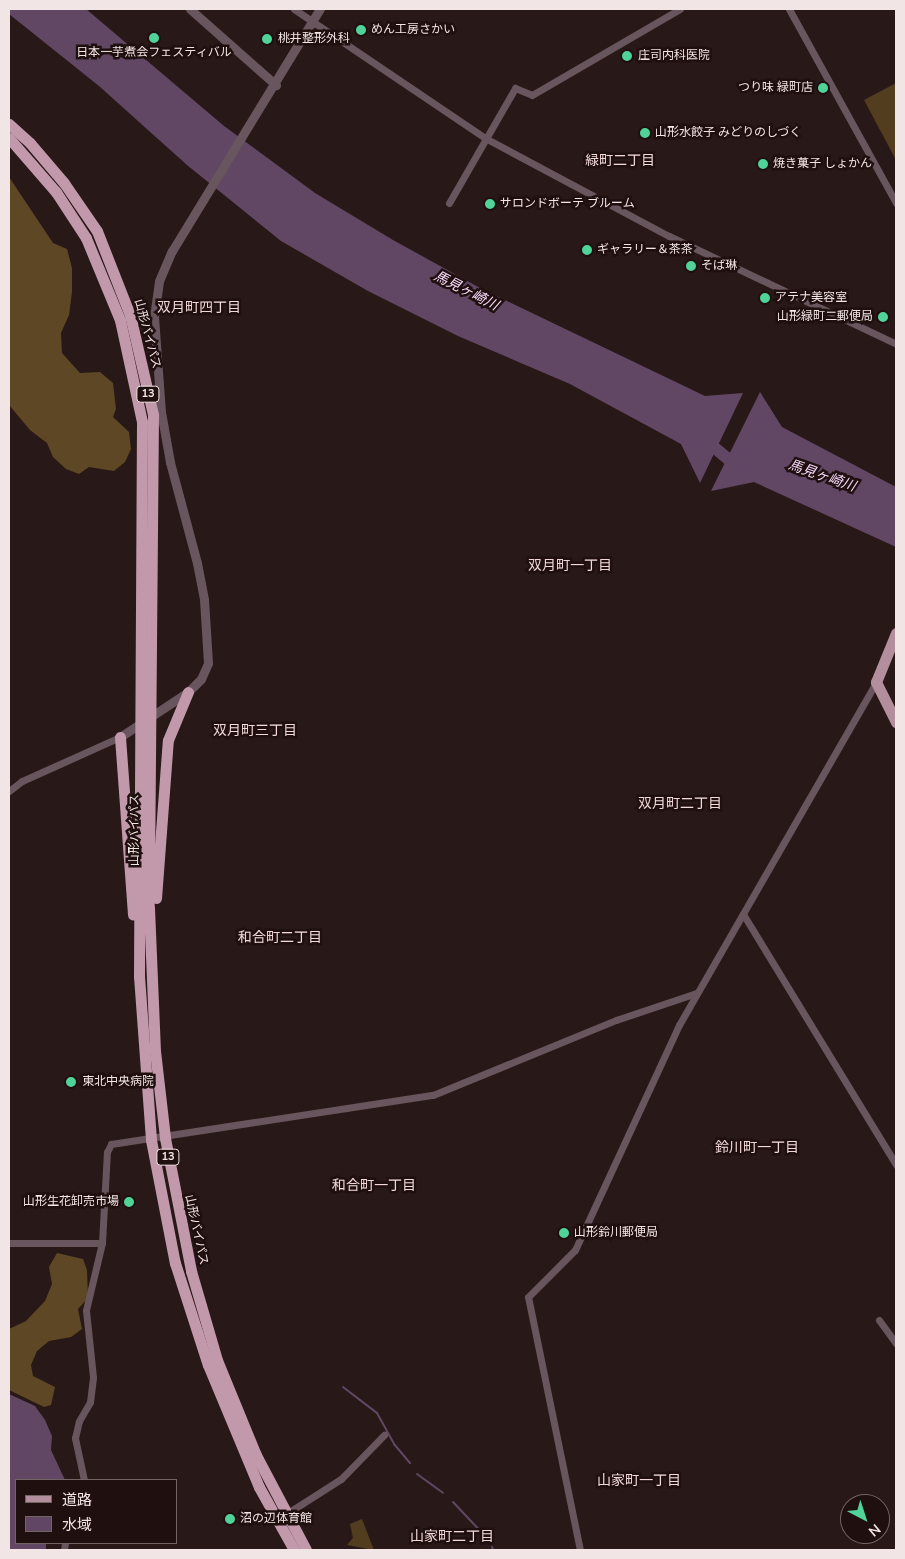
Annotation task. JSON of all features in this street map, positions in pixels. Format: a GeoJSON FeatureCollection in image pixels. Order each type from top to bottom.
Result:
{"type":"FeatureCollection","features":[{"type":"Feature","properties":{"kind":"highway","name":"山形バイパス"},"geometry":{"type":"LineString","coordinates":[[9,124],[30,143],[64,183],[97,231],[130,316],[153,415],[143,740],[145,975],[151,1140],[175,1263],[208,1365],[259,1487],[294,1550]]}},
{"type":"Feature","properties":{"kind":"highway","name":"山形バイパス"},"geometry":{"type":"LineString","coordinates":[[9,138],[56,192],[86,238],[120,320],[142,422],[145,707]]}},
{"type":"Feature","properties":{"kind":"highway"},"geometry":{"type":"LineString","coordinates":[[145,975],[168,740],[188,692]]}},
{"type":"Feature","properties":{"kind":"highway"},"geometry":{"type":"LineString","coordinates":[[120,737],[145,975]]}},
{"type":"Feature","properties":{"kind":"highway","name":"山形バイパス"},"geometry":{"type":"LineString","coordinates":[[145,975],[165,1138],[191,1271],[217,1360],[256,1455],[306,1550]]}},
{"type":"Feature","properties":{"kind":"main road"},"geometry":{"type":"LineString","coordinates":[[896,633],[876,682],[896,722]]}},
{"type":"Feature","properties":{"kind":"street"},"geometry":{"type":"LineString","coordinates":[[190,9],[276,85]]}},
{"type":"Feature","properties":{"kind":"street"},"geometry":{"type":"LineString","coordinates":[[294,9],[486,139],[669,236],[896,344]]}},
{"type":"Feature","properties":{"kind":"street"},"geometry":{"type":"LineString","coordinates":[[9,791],[22,781],[120,737],[188,692],[201,679],[208,663],[207,633],[197,563],[170,462],[156,365],[154,318],[160,281],[187,225],[266,95],[276,85],[320,9]]}},
{"type":"Feature","properties":{"kind":"street"},"geometry":{"type":"LineString","coordinates":[[449,203],[515,88],[532,95],[680,9]]}},
{"type":"Feature","properties":{"kind":"street"},"geometry":{"type":"LineString","coordinates":[[789,9],[896,204]]}},
{"type":"Feature","properties":{"kind":"street"},"geometry":{"type":"LineString","coordinates":[[580,1550],[528,1296],[575,1250],[696,993],[876,682]]}},
{"type":"Feature","properties":{"kind":"street"},"geometry":{"type":"LineString","coordinates":[[743,914],[896,1165]]}},
{"type":"Feature","properties":{"kind":"street"},"geometry":{"type":"LineString","coordinates":[[84,1479],[75,1438],[79,1421],[90,1402],[93,1377],[86,1310],[102,1243],[108,1152],[111,1144],[165,1138],[432,1095],[616,1020],[696,993]]}},
{"type":"Feature","properties":{"kind":"street"},"geometry":{"type":"LineString","coordinates":[[9,1243],[102,1243]]}},
{"type":"Feature","properties":{"kind":"street"},"geometry":{"type":"LineString","coordinates":[[879,1320],[896,1342]]}},
{"type":"Feature","properties":{"kind":"street"},"geometry":{"type":"LineString","coordinates":[[286,1514],[341,1479],[384,1435]]}},
{"type":"Feature","properties":{"kind":"shaded area"},"geometry":{"type":"Polygon","coordinates":[[[896,83],[896,160],[864,100],[896,83]]]}},
{"type":"Feature","properties":{"kind":"shaded area"},"geometry":{"type":"Polygon","coordinates":[[[9,177],[53,243],[67,249],[72,268],[72,292],[69,315],[61,333],[62,353],[80,373],[100,372],[113,383],[116,409],[113,417],[129,432],[131,449],[125,462],[114,471],[89,467],[79,474],[66,469],[53,457],[47,443],[30,430],[9,405],[9,177]]]}},
{"type":"Feature","properties":{"kind":"shaded area"},"geometry":{"type":"Polygon","coordinates":[[[57,1253],[83,1259],[87,1270],[88,1298],[78,1309],[82,1329],[71,1337],[49,1341],[37,1351],[31,1365],[33,1376],[55,1387],[51,1405],[44,1407],[9,1390],[9,1329],[26,1321],[45,1301],[52,1284],[49,1267],[57,1253]]]}},
{"type":"Feature","properties":{"kind":"shaded area"},"geometry":{"type":"Polygon","coordinates":[[[362,1519],[374,1550],[347,1545],[353,1538],[350,1524],[362,1519]]]}},
{"type":"Feature","properties":{"kind":"water"},"geometry":{"type":"Polygon","coordinates":[[[9,9],[86,9],[224,126],[315,193],[393,240],[480,288],[705,396],[743,393],[700,483],[681,444],[570,384],[458,336],[368,291],[281,241],[187,165],[99,86],[9,14],[9,9]]]}},
{"type":"Feature","properties":{"kind":"water"},"geometry":{"type":"Polygon","coordinates":[[[760,392],[782,427],[896,487],[896,547],[754,482],[711,491],[760,392]]]}},
{"type":"Feature","properties":{"kind":"water"},"geometry":{"type":"Polygon","coordinates":[[[9,1394],[35,1406],[45,1420],[52,1436],[51,1450],[65,1479],[15,1479],[15,1544],[46,1544],[46,1550],[9,1550],[9,1394]]]}},
{"type":"Feature","properties":{"kind":"waterway","name":"馬見ヶ崎川"},"geometry":{"type":"LineString","coordinates":[[703,438],[728,459],[742,464]]}},
{"type":"Feature","properties":{"kind":"waterway"},"geometry":{"type":"LineString","coordinates":[[343,1387],[377,1413],[394,1444],[410,1463]]}},
{"type":"Feature","properties":{"kind":"waterway"},"geometry":{"type":"LineString","coordinates":[[417,1474],[443,1493]]}},
{"type":"Feature","properties":{"kind":"waterway"},"geometry":{"type":"LineString","coordinates":[[453,1502],[486,1537]]}},
{"type":"Feature","properties":{"kind":"place","name":"めん工房さかい"},"geometry":{"type":"Point","coordinates":[361,30]}},
{"type":"Feature","properties":{"kind":"place","name":"日本一芋煮会フェスティバル"},"geometry":{"type":"Point","coordinates":[154,38]}},
{"type":"Feature","properties":{"kind":"place","name":"桃井整形外科"},"geometry":{"type":"Point","coordinates":[267,39]}},
{"type":"Feature","properties":{"kind":"place","name":"庄司内科医院"},"geometry":{"type":"Point","coordinates":[627,56]}},
{"type":"Feature","properties":{"kind":"place","name":"つり味 緑町店"},"geometry":{"type":"Point","coordinates":[823,88]}},
{"type":"Feature","properties":{"kind":"place","name":"山形水餃子 みどりのしづく"},"geometry":{"type":"Point","coordinates":[645,133]}},
{"type":"Feature","properties":{"kind":"place","name":"焼き菓子 しょかん"},"geometry":{"type":"Point","coordinates":[763,164]}},
{"type":"Feature","properties":{"kind":"place","name":"サロンドボーテ ブルーム"},"geometry":{"type":"Point","coordinates":[490,204]}},
{"type":"Feature","properties":{"kind":"place","name":"ギャラリー＆茶茶"},"geometry":{"type":"Point","coordinates":[587,250]}},
{"type":"Feature","properties":{"kind":"place","name":"そば琳"},"geometry":{"type":"Point","coordinates":[691,266]}},
{"type":"Feature","properties":{"kind":"place","name":"アテナ美容室"},"geometry":{"type":"Point","coordinates":[765,298]}},
{"type":"Feature","properties":{"kind":"place","name":"山形緑町二郵便局"},"geometry":{"type":"Point","coordinates":[883,317]}},
{"type":"Feature","properties":{"kind":"place","name":"東北中央病院"},"geometry":{"type":"Point","coordinates":[71,1082]}},
{"type":"Feature","properties":{"kind":"place","name":"山形生花卸売市場"},"geometry":{"type":"Point","coordinates":[129,1202]}},
{"type":"Feature","properties":{"kind":"place","name":"山形鈴川郵便局"},"geometry":{"type":"Point","coordinates":[564,1233]}},
{"type":"Feature","properties":{"kind":"place","name":"沼の辺体育館"},"geometry":{"type":"Point","coordinates":[230,1519]}},
{"type":"Feature","properties":{"kind":"district","name":"緑町二丁目"},"geometry":{"type":"Point","coordinates":[620,161]}},
{"type":"Feature","properties":{"kind":"district","name":"双月町四丁目"},"geometry":{"type":"Point","coordinates":[199,308]}},
{"type":"Feature","properties":{"kind":"district","name":"双月町一丁目"},"geometry":{"type":"Point","coordinates":[570,566]}},
{"type":"Feature","properties":{"kind":"district","name":"双月町三丁目"},"geometry":{"type":"Point","coordinates":[255,731]}},
{"type":"Feature","properties":{"kind":"district","name":"双月町二丁目"},"geometry":{"type":"Point","coordinates":[680,804]}},
{"type":"Feature","properties":{"kind":"district","name":"和合町二丁目"},"geometry":{"type":"Point","coordinates":[280,938]}},
{"type":"Feature","properties":{"kind":"district","name":"鈴川町一丁目"},"geometry":{"type":"Point","coordinates":[757,1148]}},
{"type":"Feature","properties":{"kind":"district","name":"和合町一丁目"},"geometry":{"type":"Point","coordinates":[374,1186]}},
{"type":"Feature","properties":{"kind":"district","name":"山家町一丁目"},"geometry":{"type":"Point","coordinates":[639,1481]}},
{"type":"Feature","properties":{"kind":"district","name":"山家町二丁目"},"geometry":{"type":"Point","coordinates":[452,1537]}}]}
